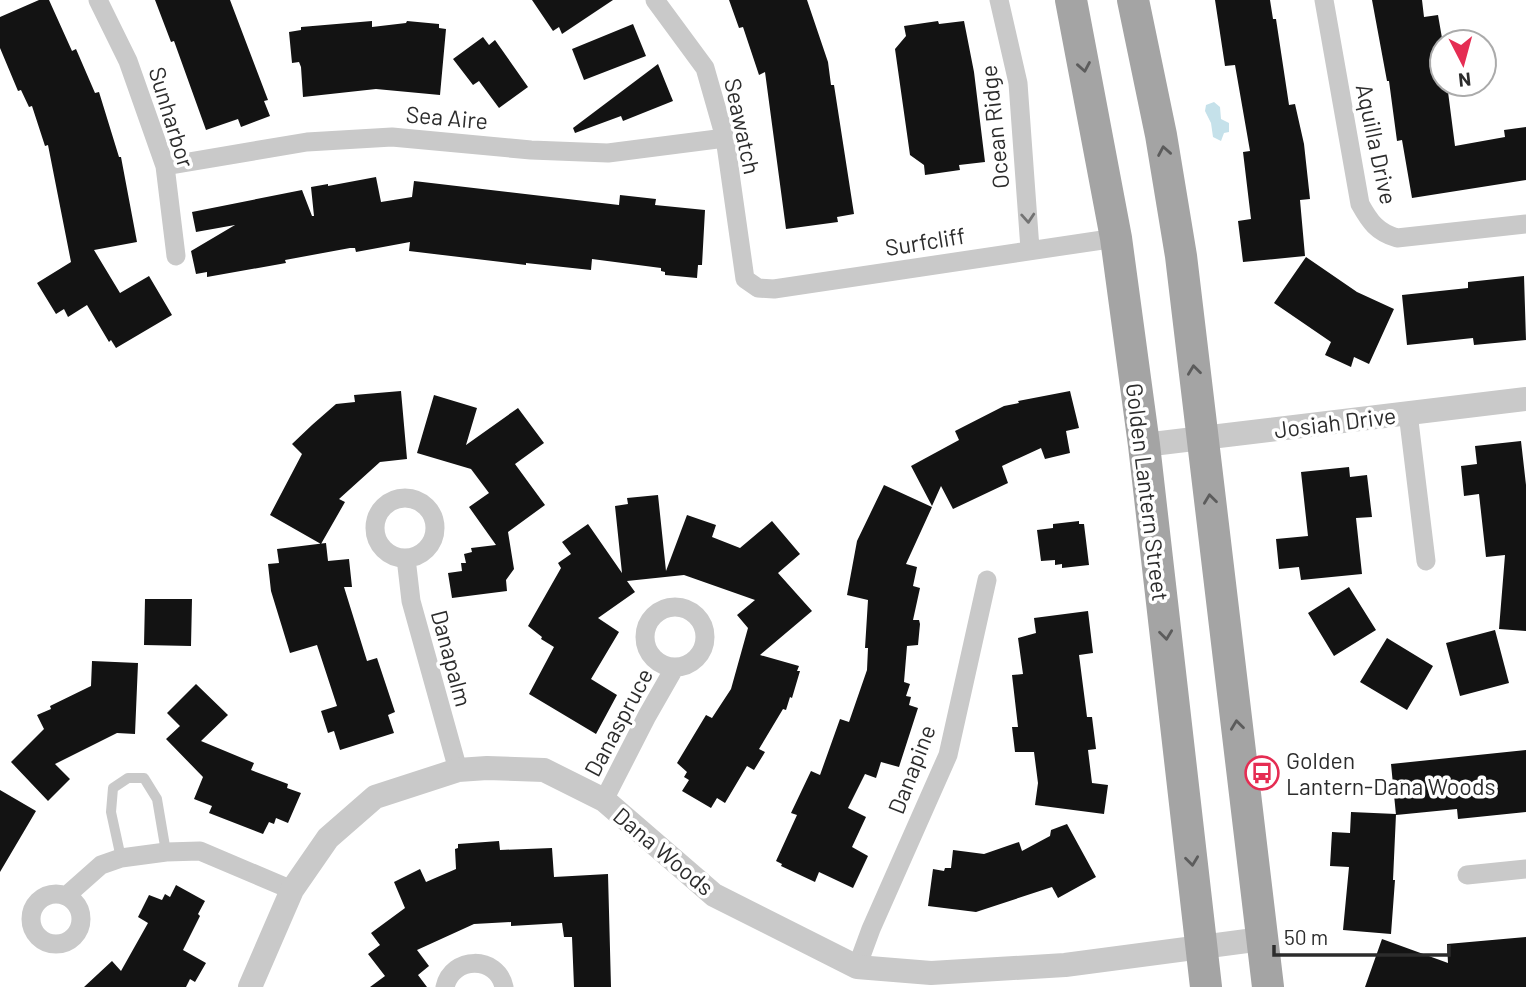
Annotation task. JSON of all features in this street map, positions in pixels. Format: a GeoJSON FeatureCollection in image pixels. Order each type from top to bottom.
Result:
{"type":"FeatureCollection","features":[{"type":"Feature","properties":{"kind":"main road","name":"Golden Lantern Street"},"geometry":{"type":"LineString","coordinates":[[1071,0],[1116,238],[1144,445],[1206,987]]}},
{"type":"Feature","properties":{"kind":"main road"},"geometry":{"type":"LineString","coordinates":[[1133,0],[1181,256],[1268,987]]}},
{"type":"Feature","properties":{"kind":"street","name":"Sunharbor"},"geometry":{"type":"LineString","coordinates":[[98,0],[128,61],[165,166],[176,256]]}},
{"type":"Feature","properties":{"kind":"street","name":"Seawatch"},"geometry":{"type":"LineString","coordinates":[[655,0],[705,68],[725,138],[745,279]]}},
{"type":"Feature","properties":{"kind":"street","name":"Ocean Ridge"},"geometry":{"type":"LineString","coordinates":[[999,0],[1018,83],[1030,249]]}},
{"type":"Feature","properties":{"kind":"street","name":"Aquilla Drive"},"geometry":{"type":"LineString","coordinates":[[1324,0],[1360,204],[1380,233],[1397,238],[1526,224]]}},
{"type":"Feature","properties":{"kind":"street","name":"Sea Aire"},"geometry":{"type":"LineString","coordinates":[[165,166],[307,142],[392,137],[531,150],[608,153],[725,138]]}},
{"type":"Feature","properties":{"kind":"street","name":"Surfcliff"},"geometry":{"type":"LineString","coordinates":[[745,279],[758,288],[774,289],[1116,238]]}},
{"type":"Feature","properties":{"kind":"street","name":"Josiah Drive"},"geometry":{"type":"LineString","coordinates":[[1144,445],[1526,399]]}},
{"type":"Feature","properties":{"kind":"street"},"geometry":{"type":"LineString","coordinates":[[1408,413],[1426,561]]}},
{"type":"Feature","properties":{"kind":"street","name":"Danapalm"},"geometry":{"type":"LineString","coordinates":[[406,558],[411,601],[458,770]]}},
{"type":"Feature","properties":{"kind":"street","name":"Danapine"},"geometry":{"type":"LineString","coordinates":[[858,967],[871,929],[948,754],[987,580]]}},
{"type":"Feature","properties":{"kind":"street","name":"Danaspruce"},"geometry":{"type":"LineString","coordinates":[[604,800],[676,667]]}},
{"type":"Feature","properties":{"kind":"street","name":"Dana Woods"},"geometry":{"type":"LineString","coordinates":[[250,987],[292,890],[328,838],[374,797],[458,770],[487,768],[544,770],[604,800],[714,895],[858,967],[931,974],[1065,965],[1262,939]]}},
{"type":"Feature","properties":{"kind":"street"},"geometry":{"type":"LineString","coordinates":[[66,897],[101,865],[121,858],[166,852],[200,851],[292,890]]}},
{"type":"Feature","properties":{"kind":"street"},"geometry":{"type":"LineString","coordinates":[[1467,875],[1526,869]]}},
{"type":"Feature","properties":{"kind":"street"},"geometry":{"type":"LineString","coordinates":[[445,987],[453,972],[474,962],[496,971],[504,987]]}},
{"type":"Feature","properties":{"kind":"lane"},"geometry":{"type":"LineString","coordinates":[[121,858],[111,812],[113,788],[128,778],[144,778],[157,799],[166,852]]}},
{"type":"Feature","properties":{"kind":"water"},"geometry":{"type":"Polygon","coordinates":[[[1214,102],[1220,107],[1221,119],[1229,123],[1229,132],[1224,133],[1221,141],[1213,137],[1211,123],[1205,111],[1206,105],[1214,102]]]}},
{"type":"Feature","properties":{"kind":"building"},"geometry":{"type":"Polygon","coordinates":[[[39,0],[49,0],[72,51],[76,49],[95,93],[99,92],[121,157],[137,242],[94,250],[120,293],[149,276],[172,315],[116,348],[111,340],[109,342],[87,305],[68,317],[64,309],[56,314],[37,283],[71,262],[48,145],[45,146],[32,106],[29,107],[21,90],[18,91],[0,48],[0,17],[39,0]]]}},
{"type":"Feature","properties":{"kind":"building"},"geometry":{"type":"Polygon","coordinates":[[[155,0],[230,0],[268,100],[264,101],[270,116],[241,127],[238,119],[206,130],[174,41],[171,42],[155,0]]]}},
{"type":"Feature","properties":{"kind":"building"},"geometry":{"type":"Polygon","coordinates":[[[532,0],[613,0],[562,34],[559,27],[553,31],[532,0]]]}},
{"type":"Feature","properties":{"kind":"building"},"geometry":{"type":"Polygon","coordinates":[[[729,0],[807,0],[828,62],[831,85],[834,85],[854,214],[837,217],[838,222],[786,229],[765,72],[759,75],[743,27],[739,28],[729,0]]]}},
{"type":"Feature","properties":{"kind":"building"},"geometry":{"type":"Polygon","coordinates":[[[1215,0],[1270,0],[1273,19],[1276,19],[1289,105],[1295,104],[1304,144],[1310,199],[1300,200],[1305,256],[1243,262],[1238,221],[1251,219],[1243,152],[1250,151],[1235,65],[1225,66],[1215,0]]]}},
{"type":"Feature","properties":{"kind":"building"},"geometry":{"type":"Polygon","coordinates":[[[1372,0],[1422,0],[1424,17],[1438,15],[1440,28],[1428,28],[1428,98],[1449,98],[1455,146],[1505,137],[1504,130],[1526,127],[1526,180],[1412,198],[1402,140],[1397,141],[1372,0]]]}},
{"type":"Feature","properties":{"kind":"building"},"geometry":{"type":"Polygon","coordinates":[[[372,21],[372,27],[407,21],[439,24],[439,28],[446,29],[440,95],[376,89],[303,97],[301,67],[299,62],[292,63],[289,32],[301,30],[301,27],[372,21]]]}},
{"type":"Feature","properties":{"kind":"building"},"geometry":{"type":"Polygon","coordinates":[[[938,21],[939,24],[964,21],[974,72],[985,162],[959,165],[960,170],[925,175],[924,165],[910,155],[895,49],[906,36],[904,26],[938,21]]]}},
{"type":"Feature","properties":{"kind":"building"},"geometry":{"type":"Polygon","coordinates":[[[633,24],[646,56],[584,80],[572,49],[633,24]]]}},
{"type":"Feature","properties":{"kind":"building"},"geometry":{"type":"Polygon","coordinates":[[[483,37],[489,45],[495,40],[528,87],[499,108],[479,81],[473,85],[453,59],[483,37]]]}},
{"type":"Feature","properties":{"kind":"building"},"geometry":{"type":"Polygon","coordinates":[[[658,64],[673,101],[623,121],[621,116],[575,133],[573,128],[658,64]]]}},
{"type":"Feature","properties":{"kind":"building"},"geometry":{"type":"Polygon","coordinates":[[[376,177],[381,202],[412,197],[414,181],[619,205],[620,195],[656,199],[655,205],[705,210],[702,265],[698,265],[697,278],[665,275],[661,268],[592,259],[591,270],[526,265],[409,251],[410,242],[356,252],[355,248],[350,248],[207,277],[207,272],[196,274],[191,251],[235,225],[196,232],[192,212],[302,190],[314,216],[311,187],[376,177]]]}},
{"type":"Feature","properties":{"kind":"building"},"geometry":{"type":"Polygon","coordinates":[[[1306,257],[1357,292],[1394,309],[1369,364],[1354,357],[1351,367],[1325,355],[1331,342],[1274,303],[1306,257]]]}},
{"type":"Feature","properties":{"kind":"building"},"geometry":{"type":"Polygon","coordinates":[[[1524,276],[1526,340],[1474,345],[1473,338],[1407,345],[1402,295],[1468,288],[1468,282],[1524,276]]]}},
{"type":"Feature","properties":{"kind":"building"},"geometry":{"type":"Polygon","coordinates":[[[401,391],[407,459],[380,462],[339,499],[345,502],[321,544],[270,515],[302,454],[292,444],[312,425],[336,404],[355,402],[354,395],[401,391]]]}},
{"type":"Feature","properties":{"kind":"building"},"geometry":{"type":"Polygon","coordinates":[[[1070,391],[1079,428],[1066,431],[1070,453],[1045,459],[1041,448],[1002,466],[1008,483],[953,509],[941,486],[932,506],[911,466],[959,440],[955,431],[1004,406],[1070,391]]]}},
{"type":"Feature","properties":{"kind":"building"},"geometry":{"type":"Polygon","coordinates":[[[434,395],[477,408],[466,445],[518,408],[544,443],[515,464],[545,505],[508,532],[514,569],[506,580],[507,591],[452,598],[448,573],[462,571],[461,563],[466,563],[464,554],[472,552],[471,548],[496,545],[469,507],[489,493],[471,469],[417,453],[434,395]]]}},
{"type":"Feature","properties":{"kind":"building"},"geometry":{"type":"Polygon","coordinates":[[[1521,441],[1526,485],[1526,631],[1499,629],[1505,555],[1486,557],[1479,494],[1464,496],[1461,466],[1477,464],[1475,446],[1521,441]]]}},
{"type":"Feature","properties":{"kind":"building"},"geometry":{"type":"Polygon","coordinates":[[[1349,467],[1350,477],[1367,475],[1372,517],[1356,518],[1362,574],[1301,580],[1299,567],[1279,569],[1276,539],[1308,536],[1301,472],[1349,467]]]}},
{"type":"Feature","properties":{"kind":"building"},"geometry":{"type":"Polygon","coordinates":[[[884,485],[932,507],[906,564],[917,567],[913,586],[920,588],[913,620],[919,620],[920,624],[918,645],[907,646],[904,682],[910,684],[906,696],[911,697],[909,705],[918,708],[899,767],[881,762],[876,778],[865,774],[848,808],[866,817],[852,847],[868,856],[853,888],[819,872],[815,882],[776,861],[797,815],[791,813],[811,771],[820,775],[840,719],[849,722],[867,670],[868,648],[865,648],[868,600],[847,595],[857,541],[884,485]]]}},
{"type":"Feature","properties":{"kind":"building"},"geometry":{"type":"Polygon","coordinates":[[[658,495],[666,571],[687,515],[716,525],[712,537],[740,548],[772,521],[800,554],[778,573],[812,611],[760,655],[799,666],[792,698],[790,697],[786,710],[783,709],[759,749],[765,752],[754,770],[747,766],[725,803],[717,798],[711,808],[682,791],[689,780],[684,777],[687,772],[677,763],[706,715],[712,718],[731,689],[748,628],[737,615],[755,600],[684,575],[627,581],[635,592],[598,618],[619,632],[591,679],[617,695],[596,734],[529,694],[554,647],[528,626],[561,568],[558,563],[571,554],[562,542],[588,524],[622,573],[615,506],[628,504],[627,498],[658,495]]]}},
{"type":"Feature","properties":{"kind":"building"},"geometry":{"type":"Polygon","coordinates":[[[1079,521],[1079,524],[1084,524],[1089,565],[1062,568],[1062,564],[1055,565],[1055,560],[1041,561],[1037,530],[1053,528],[1053,524],[1079,521]]]}},
{"type":"Feature","properties":{"kind":"building"},"geometry":{"type":"Polygon","coordinates":[[[326,543],[328,561],[349,559],[352,587],[344,587],[367,661],[377,658],[395,712],[388,715],[394,733],[340,750],[334,731],[328,733],[321,711],[337,706],[317,645],[290,653],[271,591],[268,564],[279,563],[277,549],[326,543]]]}},
{"type":"Feature","properties":{"kind":"building"},"geometry":{"type":"Polygon","coordinates":[[[1349,587],[1376,630],[1334,656],[1308,613],[1349,587]]]}},
{"type":"Feature","properties":{"kind":"building"},"geometry":{"type":"Polygon","coordinates":[[[145,599],[192,599],[191,646],[144,645],[145,599]]]}},
{"type":"Feature","properties":{"kind":"building"},"geometry":{"type":"Polygon","coordinates":[[[1088,611],[1093,653],[1079,655],[1087,717],[1092,717],[1096,749],[1088,750],[1092,783],[1108,785],[1104,814],[1035,805],[1038,783],[1034,752],[1015,752],[1012,727],[1018,727],[1012,675],[1023,674],[1018,638],[1036,633],[1034,618],[1088,611]]]}},
{"type":"Feature","properties":{"kind":"building"},"geometry":{"type":"Polygon","coordinates":[[[1495,630],[1509,683],[1460,696],[1446,643],[1495,630]]]}},
{"type":"Feature","properties":{"kind":"building"},"geometry":{"type":"Polygon","coordinates":[[[1387,638],[1433,666],[1407,710],[1360,682],[1387,638]]]}},
{"type":"Feature","properties":{"kind":"building"},"geometry":{"type":"Polygon","coordinates":[[[92,661],[138,663],[135,734],[117,733],[55,764],[70,779],[48,801],[11,762],[44,729],[37,715],[91,686],[92,661]]]}},
{"type":"Feature","properties":{"kind":"building"},"geometry":{"type":"Polygon","coordinates":[[[196,684],[228,715],[201,741],[254,763],[251,770],[288,784],[287,788],[301,793],[288,823],[276,818],[274,824],[269,822],[263,834],[209,813],[212,806],[194,799],[203,777],[166,739],[180,726],[167,713],[196,684]]]}},
{"type":"Feature","properties":{"kind":"building"},"geometry":{"type":"Polygon","coordinates":[[[1526,750],[1526,812],[1458,819],[1457,809],[1396,815],[1391,764],[1526,750]]]}},
{"type":"Feature","properties":{"kind":"building"},"geometry":{"type":"Polygon","coordinates":[[[0,790],[36,811],[0,872],[0,790]]]}},
{"type":"Feature","properties":{"kind":"building"},"geometry":{"type":"Polygon","coordinates":[[[1351,812],[1396,814],[1391,934],[1343,930],[1349,867],[1330,866],[1332,832],[1350,833],[1351,812]]]}},
{"type":"Feature","properties":{"kind":"building"},"geometry":{"type":"Polygon","coordinates":[[[1067,824],[1096,877],[1058,898],[1052,887],[976,912],[928,906],[933,869],[944,871],[945,868],[951,868],[953,850],[984,854],[1019,842],[1022,851],[1050,836],[1051,830],[1067,824]]]}},
{"type":"Feature","properties":{"kind":"building"},"geometry":{"type":"Polygon","coordinates":[[[499,841],[500,850],[552,848],[554,877],[608,874],[611,987],[574,987],[572,937],[564,937],[562,923],[511,926],[511,922],[474,924],[417,950],[429,966],[418,975],[427,987],[370,987],[385,976],[368,954],[380,945],[371,933],[405,908],[394,882],[420,869],[426,882],[456,869],[455,849],[458,844],[499,841]]]}},
{"type":"Feature","properties":{"kind":"building"},"geometry":{"type":"Polygon","coordinates":[[[176,885],[205,901],[183,950],[206,963],[195,982],[190,979],[186,987],[84,987],[112,961],[121,971],[148,923],[138,917],[149,895],[162,900],[165,894],[170,897],[176,885]]]}},
{"type":"Feature","properties":{"kind":"building"},"geometry":{"type":"Polygon","coordinates":[[[1526,937],[1526,987],[1365,987],[1382,939],[1448,963],[1447,944],[1526,937]]]}},
{"type":"Feature","properties":{"kind":"place","name":"Golden Lantern-Dana Woods"},"geometry":{"type":"Point","coordinates":[1262,773]}}]}
